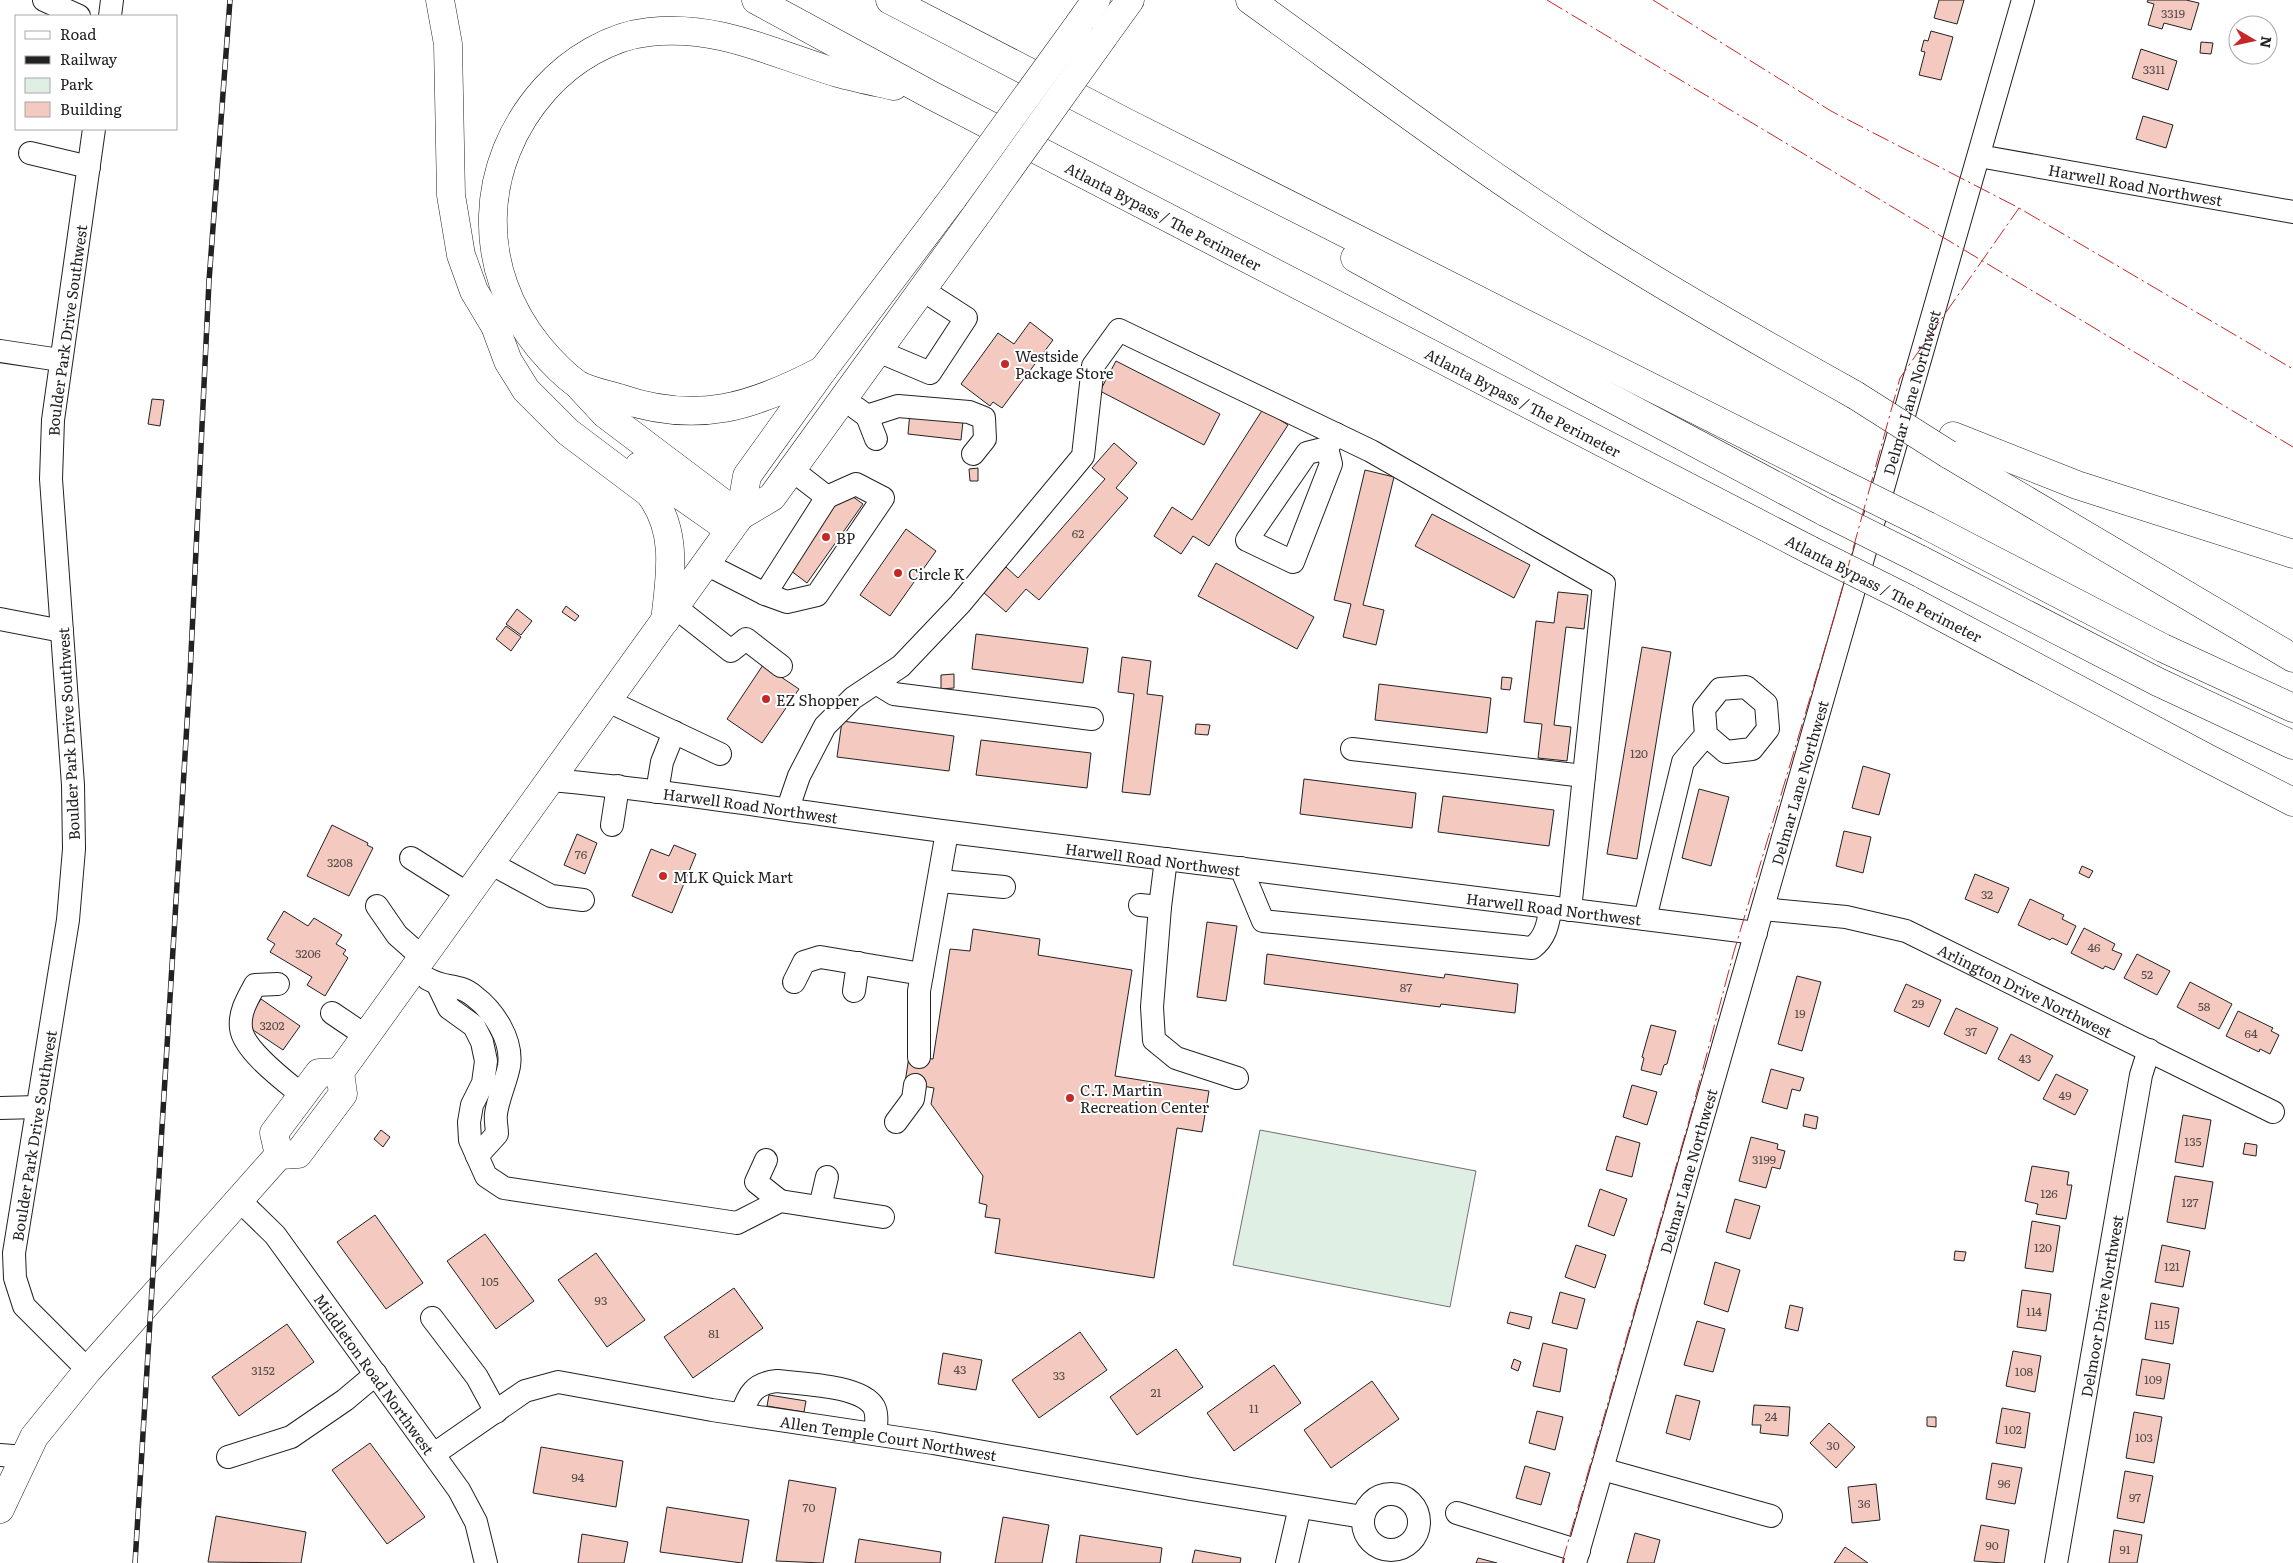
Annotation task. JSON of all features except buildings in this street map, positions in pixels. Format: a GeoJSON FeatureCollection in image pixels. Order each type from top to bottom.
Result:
{"type":"FeatureCollection","features":[{"type":"Feature","properties":{"kind":"main road"},"geometry":{"type":"LineString","coordinates":[[440,0],[448,44],[451,195],[461,255],[474,291],[495,326],[565,406],[629,459],[735,523]]}},
{"type":"Feature","properties":{"kind":"main road","name":"Atlanta Bypass / The Perimeter"},"geometry":{"type":"LineString","coordinates":[[756,0],[932,95],[1908,599],[2293,802]]}},
{"type":"Feature","properties":{"kind":"main road"},"geometry":{"type":"LineString","coordinates":[[890,0],[1128,123],[1928,526],[2163,648],[2293,708]]}},
{"type":"Feature","properties":{"kind":"main road"},"geometry":{"type":"LineString","coordinates":[[735,523],[747,476],[823,370],[953,198],[1096,0]]}},
{"type":"Feature","properties":{"kind":"main road"},"geometry":{"type":"LineString","coordinates":[[0,1509],[12,1456],[34,1437],[88,1370],[278,1154],[298,1154],[323,1121],[342,1094],[340,1072],[490,863],[735,523],[772,497],[1130,0]]}},
{"type":"Feature","properties":{"kind":"main road"},"geometry":{"type":"LineString","coordinates":[[1250,0],[1594,242],[1716,317],[1950,445],[2293,658]]}},
{"type":"Feature","properties":{"kind":"main road"},"geometry":{"type":"LineString","coordinates":[[735,523],[605,414],[579,385],[544,353],[527,332],[510,304],[494,249],[492,218],[495,188],[504,156],[516,128],[534,101],[574,63],[601,48],[632,35],[648,32],[688,30],[717,34],[746,41],[838,73],[932,95]]}},
{"type":"Feature","properties":{"kind":"main road"},"geometry":{"type":"LineString","coordinates":[[1128,123],[1340,250],[1825,512],[2158,682],[2293,745]]}},
{"type":"Feature","properties":{"kind":"main road"},"geometry":{"type":"LineString","coordinates":[[495,326],[508,361],[531,395],[568,432],[649,493],[658,505],[666,522],[671,563],[670,614]]}},
{"type":"Feature","properties":{"kind":"main road"},"geometry":{"type":"LineString","coordinates":[[579,385],[641,406],[670,411],[701,411],[732,408],[759,400],[785,390],[823,370]]}},
{"type":"Feature","properties":{"kind":"main road"},"geometry":{"type":"LineString","coordinates":[[1950,445],[2293,554]]}},
{"type":"Feature","properties":{"kind":"main road"},"geometry":{"type":"LineString","coordinates":[[2209,759],[2293,815]]}},
{"type":"Feature","properties":{"kind":"main road"},"geometry":{"type":"LineString","coordinates":[[278,1154],[274,1133],[318,1073],[340,1072]]}},
{"type":"Feature","properties":{"kind":"street"},"geometry":{"type":"LineString","coordinates":[[44,0],[77,15]]}},
{"type":"Feature","properties":{"kind":"street"},"geometry":{"type":"LineString","coordinates":[[110,15],[112,0]]}},
{"type":"Feature","properties":{"kind":"street","name":"Delmar Lane Northwest"},"geometry":{"type":"LineString","coordinates":[[1577,1557],[2023,0]]}},
{"type":"Feature","properties":{"kind":"street","name":"Boulder Park Drive Southwest"},"geometry":{"type":"LineString","coordinates":[[88,1370],[24,1306],[15,1278],[14,1253],[68,920],[74,849],[73,785],[52,479],[53,420],[94,130]]}},
{"type":"Feature","properties":{"kind":"street"},"geometry":{"type":"LineString","coordinates":[[30,154],[89,167]]}},
{"type":"Feature","properties":{"kind":"street","name":"Harwell Road Northwest"},"geometry":{"type":"LineString","coordinates":[[1979,156],[2293,212]]}},
{"type":"Feature","properties":{"kind":"street"},"geometry":{"type":"LineString","coordinates":[[878,351],[930,373],[966,318],[922,289]]}},
{"type":"Feature","properties":{"kind":"street"},"geometry":{"type":"LineString","coordinates":[[788,808],[800,776],[824,726],[853,698],[901,666],[960,604],[1083,456],[1094,366],[1119,330],[1331,441],[1372,451],[1604,584],[1584,776],[1561,909],[1548,924],[1543,936],[1532,948],[1263,921],[1241,868]]}},
{"type":"Feature","properties":{"kind":"street"},"geometry":{"type":"LineString","coordinates":[[0,351],[60,360]]}},
{"type":"Feature","properties":{"kind":"street"},"geometry":{"type":"LineString","coordinates":[[843,399],[868,416],[876,439]]}},
{"type":"Feature","properties":{"kind":"street"},"geometry":{"type":"LineString","coordinates":[[868,416],[898,406],[969,412],[984,418],[985,439],[973,454]]}},
{"type":"Feature","properties":{"kind":"street"},"geometry":{"type":"LineString","coordinates":[[1331,441],[1331,464],[1293,562],[1247,540],[1307,453],[1331,441]]}},
{"type":"Feature","properties":{"kind":"street"},"geometry":{"type":"LineString","coordinates":[[792,470],[827,496]]}},
{"type":"Feature","properties":{"kind":"street"},"geometry":{"type":"LineString","coordinates":[[706,564],[765,594],[787,602],[817,595],[883,498],[856,484],[827,496],[765,594]]}},
{"type":"Feature","properties":{"kind":"street"},"geometry":{"type":"LineString","coordinates":[[670,614],[731,651],[746,639],[781,666]]}},
{"type":"Feature","properties":{"kind":"street"},"geometry":{"type":"LineString","coordinates":[[0,619],[62,631]]}},
{"type":"Feature","properties":{"kind":"street"},"geometry":{"type":"LineString","coordinates":[[876,683],[894,694],[1092,719]]}},
{"type":"Feature","properties":{"kind":"street"},"geometry":{"type":"LineString","coordinates":[[608,700],[720,754]]}},
{"type":"Feature","properties":{"kind":"street"},"geometry":{"type":"LineString","coordinates":[[657,792],[662,762],[674,732]]}},
{"type":"Feature","properties":{"kind":"street"},"geometry":{"type":"LineString","coordinates":[[1645,919],[1683,762],[1706,735]]}},
{"type":"Feature","properties":{"kind":"street"},"geometry":{"type":"LineString","coordinates":[[1352,749],[1584,776]]}},
{"type":"Feature","properties":{"kind":"street","name":"Harwell Road Northwest"},"geometry":{"type":"LineString","coordinates":[[550,780],[618,786],[788,808],[948,832],[1756,933]]}},
{"type":"Feature","properties":{"kind":"street"},"geometry":{"type":"LineString","coordinates":[[612,826],[618,786]]}},
{"type":"Feature","properties":{"kind":"street"},"geometry":{"type":"LineString","coordinates":[[919,1057],[919,991],[948,832]]}},
{"type":"Feature","properties":{"kind":"street"},"geometry":{"type":"LineString","coordinates":[[411,858],[468,894]]}},
{"type":"Feature","properties":{"kind":"street"},"geometry":{"type":"LineString","coordinates":[[1166,859],[1150,906],[1154,1040],[1176,1058],[1237,1078]]}},
{"type":"Feature","properties":{"kind":"street"},"geometry":{"type":"LineString","coordinates":[[490,863],[551,896],[583,900]]}},
{"type":"Feature","properties":{"kind":"street"},"geometry":{"type":"LineString","coordinates":[[940,881],[1004,887]]}},
{"type":"Feature","properties":{"kind":"street"},"geometry":{"type":"LineString","coordinates":[[377,906],[419,964],[438,985],[448,1008],[474,1026],[482,1042],[486,1062],[482,1083],[472,1104],[468,1122],[470,1140],[486,1176],[504,1188],[737,1223],[780,1201]]}},
{"type":"Feature","properties":{"kind":"street","name":"Arlington Drive Northwest"},"geometry":{"type":"LineString","coordinates":[[1763,908],[1846,917],[1906,931],[2273,1112]]}},
{"type":"Feature","properties":{"kind":"street"},"geometry":{"type":"LineString","coordinates":[[794,982],[804,962],[820,956],[922,974]]}},
{"type":"Feature","properties":{"kind":"street"},"geometry":{"type":"LineString","coordinates":[[854,991],[858,963]]}},
{"type":"Feature","properties":{"kind":"street"},"geometry":{"type":"LineString","coordinates":[[278,984],[255,984],[243,1008],[240,1029],[255,1054],[302,1095]]}},
{"type":"Feature","properties":{"kind":"street"},"geometry":{"type":"LineString","coordinates":[[438,985],[462,988],[475,996],[497,1020],[509,1047],[509,1065],[495,1116],[506,1135],[477,1156]]}},
{"type":"Feature","properties":{"kind":"street"},"geometry":{"type":"LineString","coordinates":[[332,1013],[366,1036]]}},
{"type":"Feature","properties":{"kind":"street","name":"Delmoor Drive Northwest"},"geometry":{"type":"LineString","coordinates":[[2056,1563],[2140,1075],[2148,1050]]}},
{"type":"Feature","properties":{"kind":"street"},"geometry":{"type":"LineString","coordinates":[[896,1122],[912,1099],[915,1085]]}},
{"type":"Feature","properties":{"kind":"street"},"geometry":{"type":"LineString","coordinates":[[0,1108],[38,1107]]}},
{"type":"Feature","properties":{"kind":"street"},"geometry":{"type":"LineString","coordinates":[[766,1160],[748,1178],[780,1201],[883,1217]]}},
{"type":"Feature","properties":{"kind":"street"},"geometry":{"type":"LineString","coordinates":[[820,1207],[827,1177]]}},
{"type":"Feature","properties":{"kind":"street","name":"Middleton Road Northwest"},"geometry":{"type":"LineString","coordinates":[[239,1200],[275,1235],[459,1490],[476,1522],[486,1563]]}},
{"type":"Feature","properties":{"kind":"street"},"geometry":{"type":"LineString","coordinates":[[432,1318],[477,1377],[496,1412]]}},
{"type":"Feature","properties":{"kind":"street"},"geometry":{"type":"LineString","coordinates":[[228,1456],[290,1437],[345,1400],[376,1374]]}},
{"type":"Feature","properties":{"kind":"street"},"geometry":{"type":"LineString","coordinates":[[742,1414],[750,1392],[766,1382],[777,1381],[852,1391],[873,1406],[876,1416],[875,1434]]}},
{"type":"Feature","properties":{"kind":"street","name":"Allen Temple Court Northwest"},"geometry":{"type":"LineString","coordinates":[[434,1454],[525,1390],[558,1382],[1363,1517]]}},
{"type":"Feature","properties":{"kind":"street"},"geometry":{"type":"LineString","coordinates":[[1602,1469],[1771,1516]]}},
{"type":"Feature","properties":{"kind":"street"},"geometry":{"type":"LineString","coordinates":[[1388,1494],[1406,1498],[1414,1504],[1420,1523],[1406,1555],[1378,1548],[1366,1535],[1363,1517],[1372,1501],[1379,1496],[1388,1494]]}},
{"type":"Feature","properties":{"kind":"street"},"geometry":{"type":"LineString","coordinates":[[1287,1563],[1300,1507]]}},
{"type":"Feature","properties":{"kind":"street"},"geometry":{"type":"LineString","coordinates":[[1457,1513],[1577,1557]]}},
{"type":"Feature","properties":{"kind":"green space"},"geometry":{"type":"Polygon","coordinates":[[[1260,1130],[1476,1171],[1450,1307],[1233,1265],[1260,1130]]]}},
{"type":"Feature","properties":{"kind":"railway"},"geometry":{"type":"LineString","coordinates":[[135,1563],[190,675],[209,281],[230,0]]}},
{"type":"Feature","properties":{"kind":"power"},"geometry":{"type":"LineString","coordinates":[[1547,0],[2293,447]]}},
{"type":"Feature","properties":{"kind":"power"},"geometry":{"type":"LineString","coordinates":[[1653,0],[1831,111],[2019,208],[2293,369]]}},
{"type":"Feature","properties":{"kind":"power"},"geometry":{"type":"LineString","coordinates":[[1562,1563],[1691,1114],[1733,955],[1834,618],[1900,378],[2019,208]]}},
{"type":"Feature","properties":{"kind":"place","name":"Westside Package Store"},"geometry":{"type":"Point","coordinates":[1005,364]}},
{"type":"Feature","properties":{"kind":"place","name":"BP"},"geometry":{"type":"Point","coordinates":[826,537]}},
{"type":"Feature","properties":{"kind":"place","name":"Circle K"},"geometry":{"type":"Point","coordinates":[898,573]}},
{"type":"Feature","properties":{"kind":"place","name":"EZ Shopper"},"geometry":{"type":"Point","coordinates":[766,699]}},
{"type":"Feature","properties":{"kind":"place","name":"MLK Quick Mart"},"geometry":{"type":"Point","coordinates":[663,876]}},
{"type":"Feature","properties":{"kind":"place","name":"C.T. Martin Recreation Center"},"geometry":{"type":"Point","coordinates":[1070,1098]}}]}
